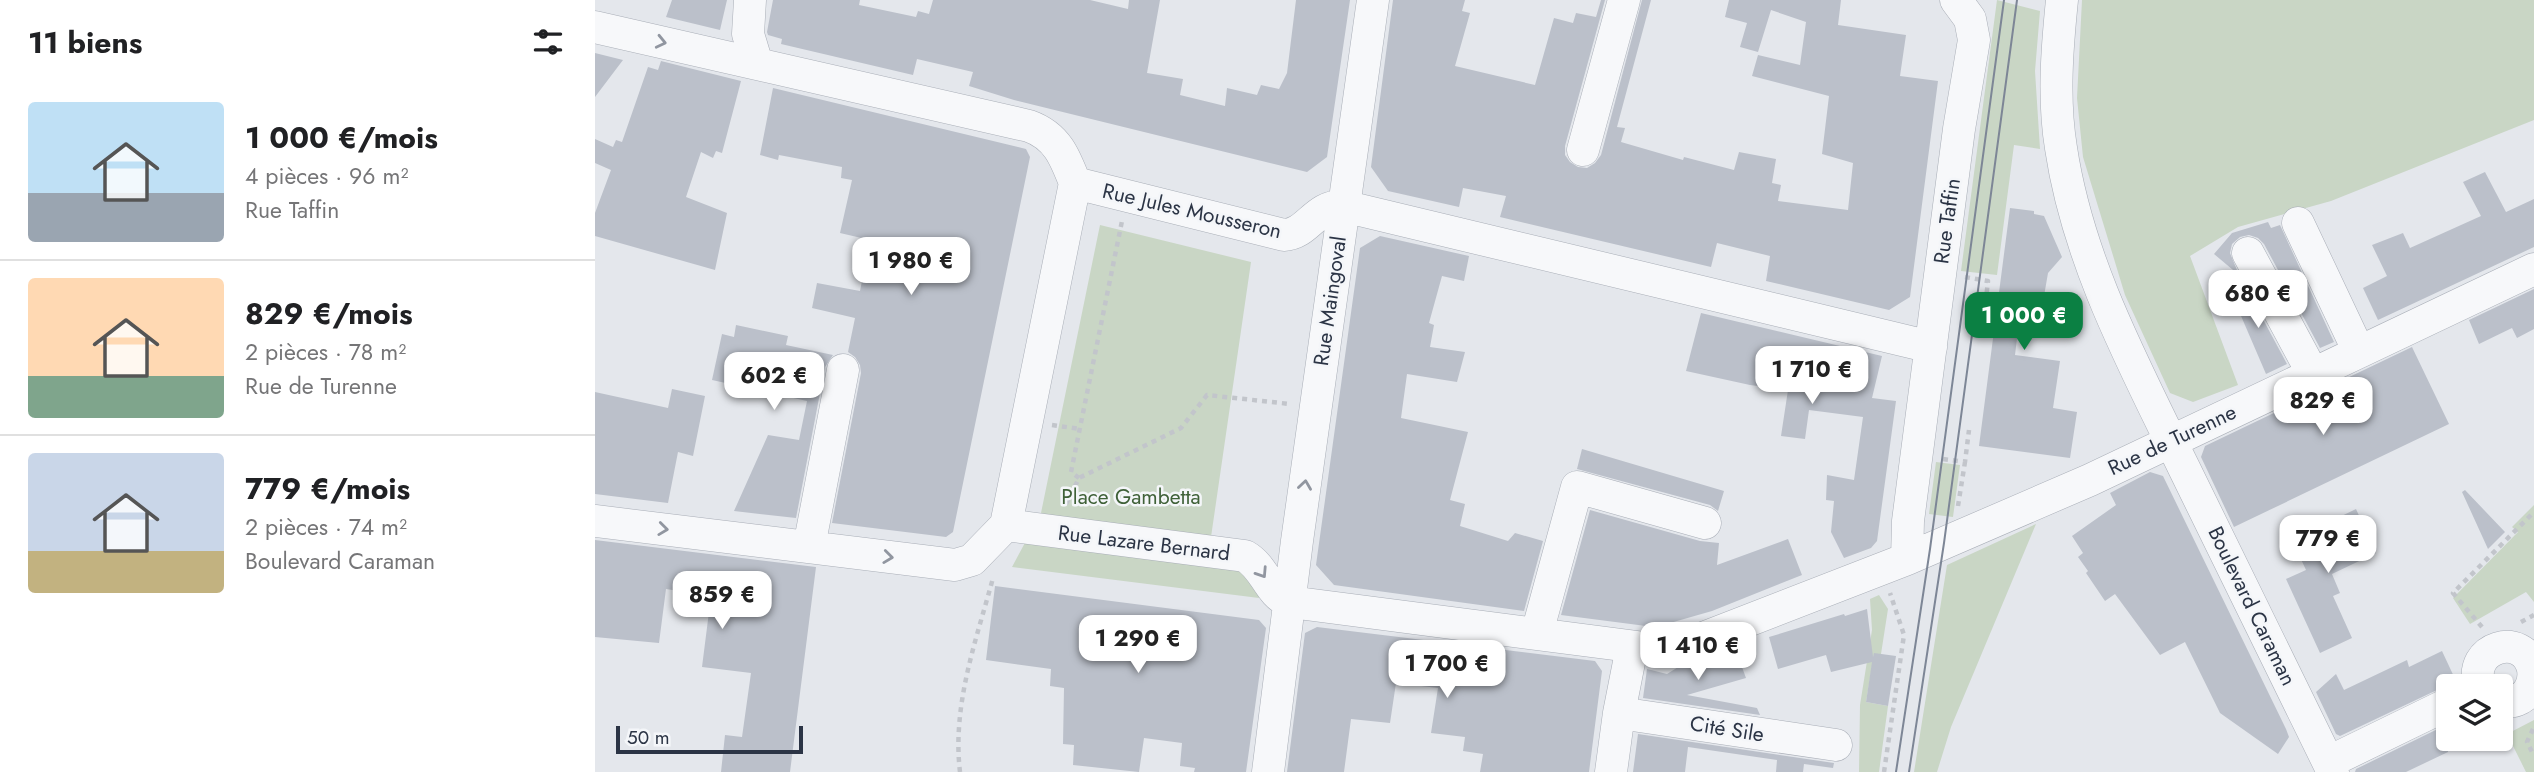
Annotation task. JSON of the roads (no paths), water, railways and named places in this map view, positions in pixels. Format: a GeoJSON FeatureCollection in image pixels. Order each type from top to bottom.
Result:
{"type":"FeatureCollection","features":[{"type":"Feature","properties":{"kind":"street"},"geometry":{"type":"LineString","coordinates":[[750,0],[748,34],[757,64]]}},
{"type":"Feature","properties":{"kind":"street","name":"Rue Maingoval"},"geometry":{"type":"LineString","coordinates":[[1268,772],[1315,407],[1373,0]]}},
{"type":"Feature","properties":{"kind":"street"},"geometry":{"type":"LineString","coordinates":[[1583,150],[1624,0]]}},
{"type":"Feature","properties":{"kind":"street","name":"Boulevard Caraman"},"geometry":{"type":"LineString","coordinates":[[2062,0],[2056,81],[2060,146],[2070,192],[2091,263],[2110,314],[2331,767]]}},
{"type":"Feature","properties":{"kind":"street","name":"Rue Taffin"},"geometry":{"type":"LineString","coordinates":[[1894,564],[1908,521],[1974,40],[1973,28],[1961,5]]}},
{"type":"Feature","properties":{"kind":"street","name":"Rue Jules Mousseron"},"geometry":{"type":"LineString","coordinates":[[595,27],[1038,129],[1060,148],[1075,183],[1285,234],[1297,232],[1328,207],[1343,205]]}},
{"type":"Feature","properties":{"kind":"street"},"geometry":{"type":"LineString","coordinates":[[595,521],[955,565],[971,560],[995,536],[1075,183]]}},
{"type":"Feature","properties":{"kind":"street"},"geometry":{"type":"LineString","coordinates":[[1343,205],[1931,347]]}},
{"type":"Feature","properties":{"kind":"street"},"geometry":{"type":"LineString","coordinates":[[2298,223],[2359,352]]}},
{"type":"Feature","properties":{"kind":"street"},"geometry":{"type":"LineString","coordinates":[[2248,253],[2313,374]]}},
{"type":"Feature","properties":{"kind":"street","name":"Rue de Turenne"},"geometry":{"type":"LineString","coordinates":[[1632,647],[1680,645],[1894,564],[2090,480],[2534,269]]}},
{"type":"Feature","properties":{"kind":"street"},"geometry":{"type":"LineString","coordinates":[[809,547],[843,370]]}},
{"type":"Feature","properties":{"kind":"street"},"geometry":{"type":"LineString","coordinates":[[1537,633],[1577,487],[1705,523]]}},
{"type":"Feature","properties":{"kind":"street","name":"Rue Lazare Bernard"},"geometry":{"type":"LineString","coordinates":[[995,536],[1053,531],[1245,556],[1260,568],[1278,596],[1290,602]]}},
{"type":"Feature","properties":{"kind":"street"},"geometry":{"type":"LineString","coordinates":[[1290,602],[1632,647],[1611,772]]}},
{"type":"Feature","properties":{"kind":"street"},"geometry":{"type":"LineString","coordinates":[[2478,674],[2486,654],[2503,646],[2521,651],[2532,665],[2532,683],[2522,698],[2513,702]]}},
{"type":"Feature","properties":{"kind":"street"},"geometry":{"type":"LineString","coordinates":[[2331,767],[2436,710]]}},
{"type":"Feature","properties":{"kind":"street","name":"Cité Sile"},"geometry":{"type":"LineString","coordinates":[[1619,713],[1836,746]]}},
{"type":"Feature","properties":{"kind":"tram line"},"geometry":{"type":"LineString","coordinates":[[1896,772],[1930,549],[2004,0]]}},
{"type":"Feature","properties":{"kind":"tram line"},"geometry":{"type":"LineString","coordinates":[[1909,772],[1944,543],[2017,0]]}},
{"type":"Feature","properties":{"kind":"park label","name":"Place Gambetta"},"geometry":{"type":"Point","coordinates":[1131,497]}}]}
